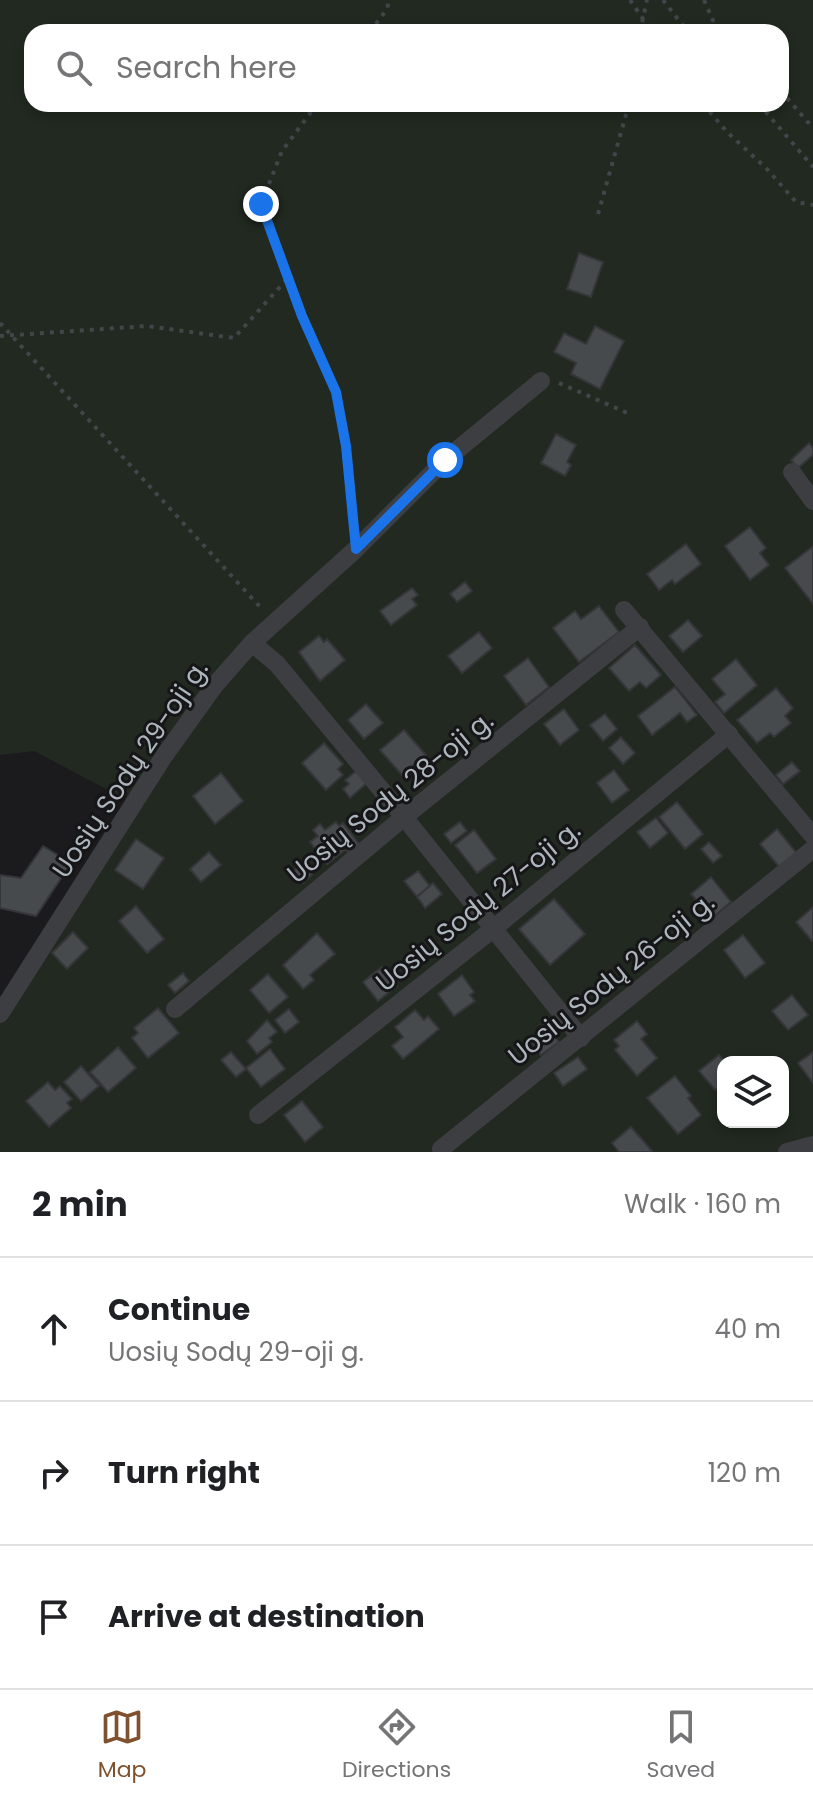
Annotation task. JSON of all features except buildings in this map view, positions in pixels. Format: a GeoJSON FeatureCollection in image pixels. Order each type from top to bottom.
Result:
{"type":"FeatureCollection","features":[{"type":"Feature","properties":{"kind":"street","name":"Uosių Sodų 29-oji g."},"geometry":{"type":"LineString","coordinates":[[0,1014],[164,756],[215,685],[273,622],[356,549],[445,460],[541,381]]}},
{"type":"Feature","properties":{"kind":"street"},"geometry":{"type":"LineString","coordinates":[[792,472],[813,501]]}},
{"type":"Feature","properties":{"kind":"street"},"geometry":{"type":"LineString","coordinates":[[624,610],[813,836]]}},
{"type":"Feature","properties":{"kind":"street","name":"Uosių Sodų 28-oji g."},"geometry":{"type":"LineString","coordinates":[[175,1009],[404,817],[640,627]]}},
{"type":"Feature","properties":{"kind":"street"},"geometry":{"type":"LineString","coordinates":[[252,643],[277,664],[581,1038]]}},
{"type":"Feature","properties":{"kind":"street","name":"Uosių Sodų 27-oji g."},"geometry":{"type":"LineString","coordinates":[[258,1115],[493,929],[729,734]]}},
{"type":"Feature","properties":{"kind":"street","name":"Uosių Sodų 26-oji g."},"geometry":{"type":"LineString","coordinates":[[441,1149],[813,849]]}},
{"type":"Feature","properties":{"kind":"street"},"geometry":{"type":"LineString","coordinates":[[787,1152],[813,1145]]}},
{"type":"Feature","properties":{"kind":"path"},"geometry":{"type":"LineString","coordinates":[[376,24],[387,9],[389,0]]}},
{"type":"Feature","properties":{"kind":"path"},"geometry":{"type":"LineString","coordinates":[[630,0],[647,24]]}},
{"type":"Feature","properties":{"kind":"path"},"geometry":{"type":"LineString","coordinates":[[641,24],[647,0]]}},
{"type":"Feature","properties":{"kind":"path"},"geometry":{"type":"LineString","coordinates":[[663,0],[682,24]]}},
{"type":"Feature","properties":{"kind":"path"},"geometry":{"type":"LineString","coordinates":[[704,0],[714,24]]}},
{"type":"Feature","properties":{"kind":"path"},"geometry":{"type":"LineString","coordinates":[[789,100],[813,128]]}},
{"type":"Feature","properties":{"kind":"path"},"geometry":{"type":"LineString","coordinates":[[311,112],[282,151],[261,204],[336,392],[346,446],[356,549]]}},
{"type":"Feature","properties":{"kind":"path"},"geometry":{"type":"LineString","coordinates":[[598,214],[627,112]]}},
{"type":"Feature","properties":{"kind":"path"},"geometry":{"type":"LineString","coordinates":[[710,112],[796,202],[813,205]]}},
{"type":"Feature","properties":{"kind":"path"},"geometry":{"type":"LineString","coordinates":[[766,112],[813,167]]}},
{"type":"Feature","properties":{"kind":"path"},"geometry":{"type":"LineString","coordinates":[[0,336],[147,326],[234,338],[288,278]]}},
{"type":"Feature","properties":{"kind":"path"},"geometry":{"type":"LineString","coordinates":[[0,323],[273,622]]}},
{"type":"Feature","properties":{"kind":"path"},"geometry":{"type":"LineString","coordinates":[[541,381],[576,388],[632,415]]}},
{"type":"Feature","properties":{"kind":"shaded area"},"geometry":{"type":"Polygon","coordinates":[[[0,0],[813,0],[813,1152],[0,1152],[0,1006],[127,800],[34,751],[0,755],[0,0]]]}},
{"type":"Feature","properties":{"kind":"route"},"geometry":{"type":"LineString","coordinates":[[261,204],[302,316],[336,392],[346,446],[356,549],[445,460]]}}]}
